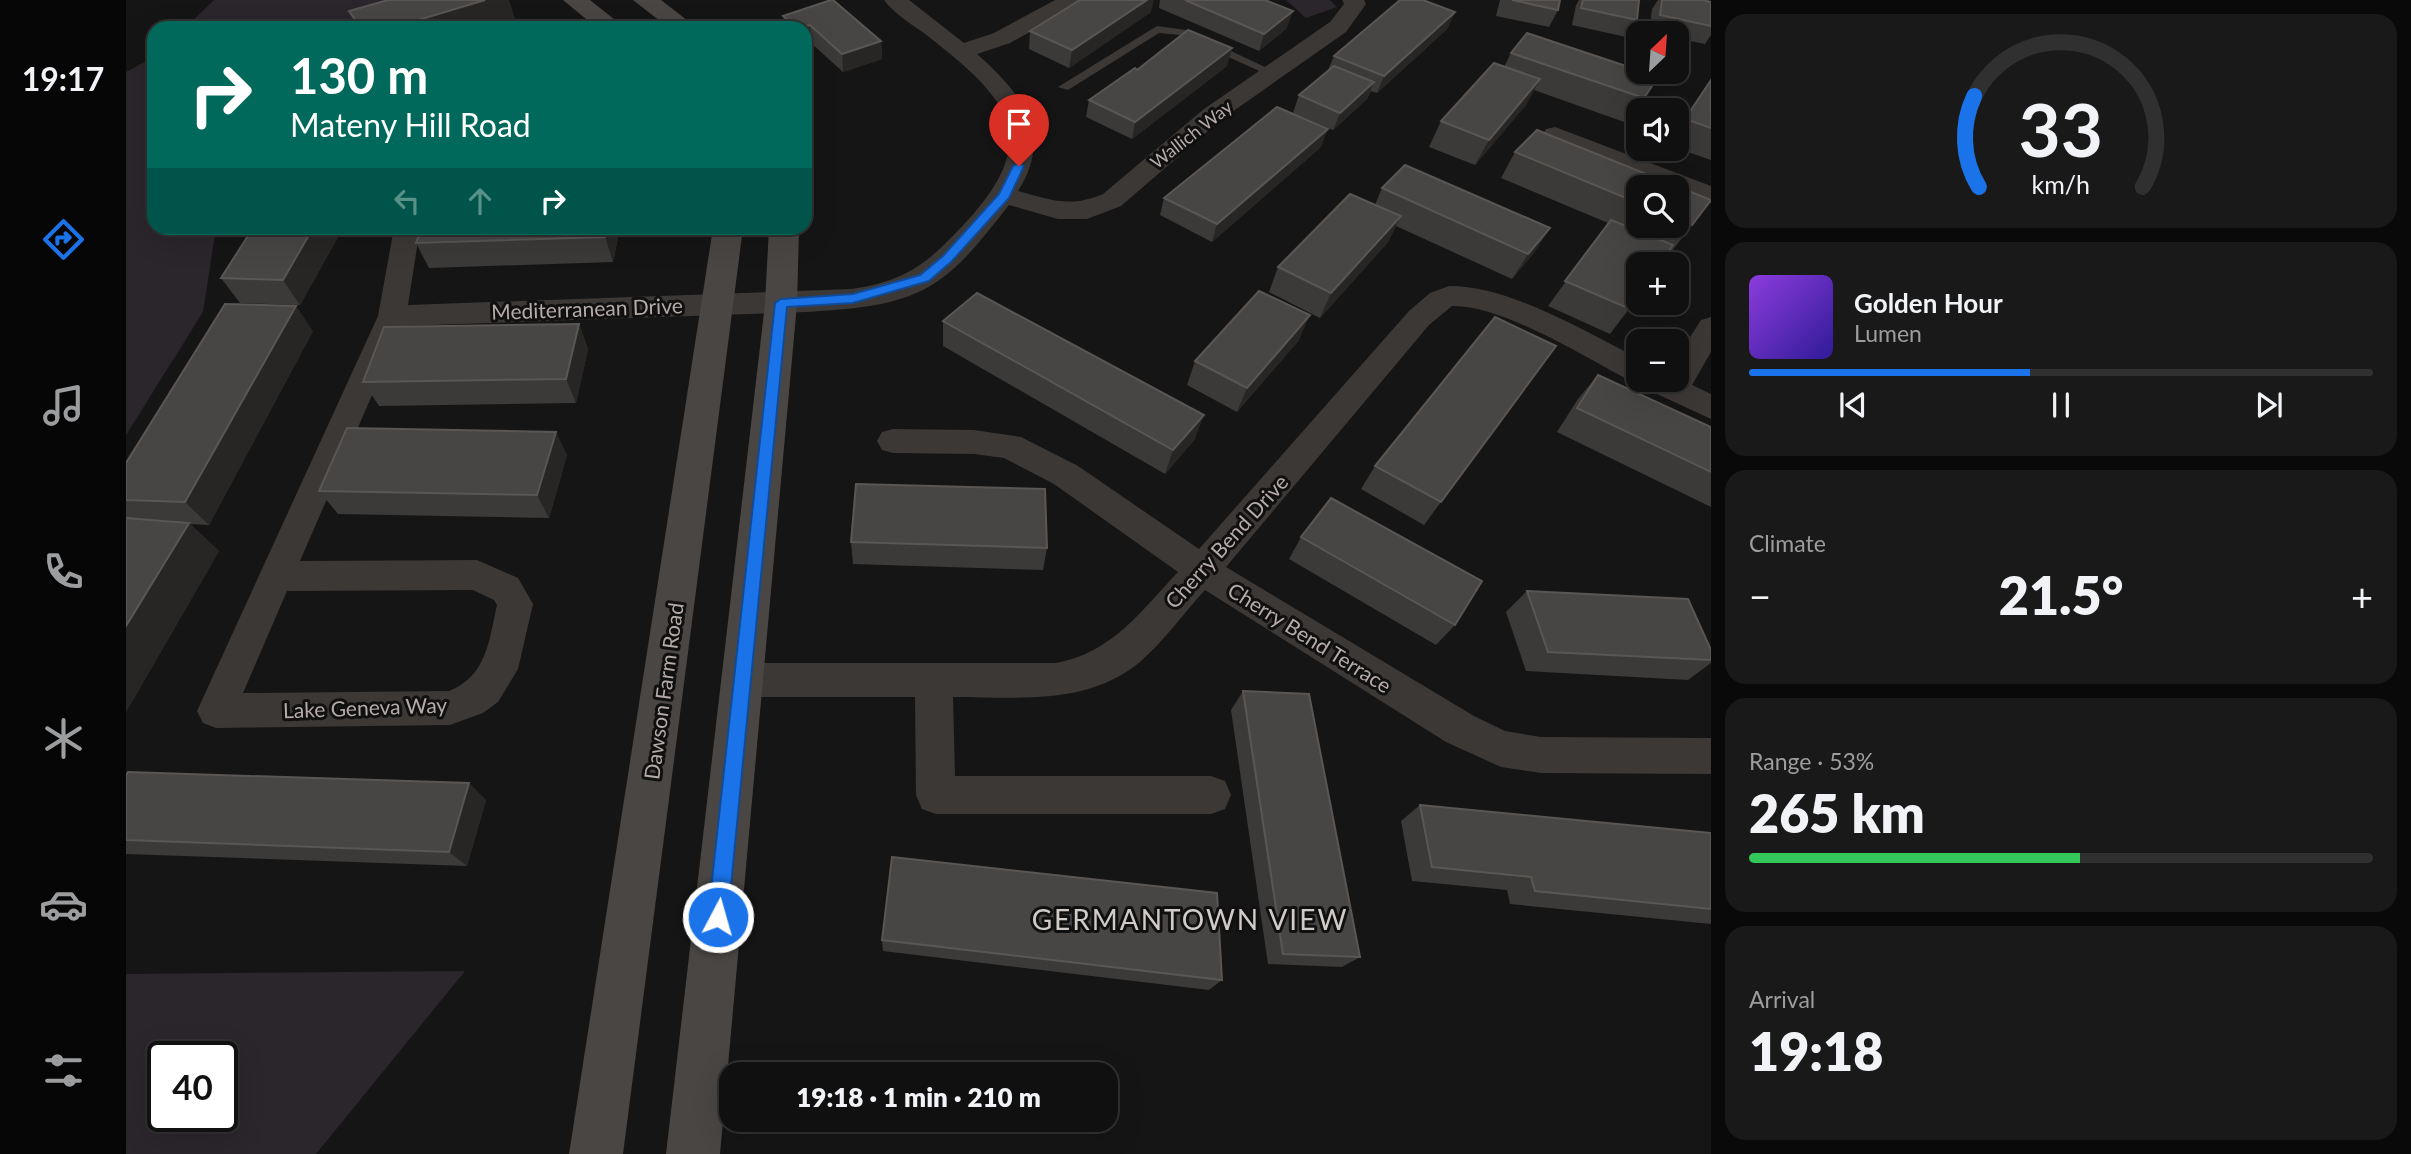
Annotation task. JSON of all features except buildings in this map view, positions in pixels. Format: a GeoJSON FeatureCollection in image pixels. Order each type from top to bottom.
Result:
{"type":"FeatureCollection","features":[{"type":"Feature","properties":{"kind":"street"},"geometry":{"type":"LineString","coordinates":[[575,0],[604,21]]}},
{"type":"Feature","properties":{"kind":"street"},"geometry":{"type":"LineString","coordinates":[[645,0],[675,21]]}},
{"type":"Feature","properties":{"kind":"street","name":"Mediterranean Drive"},"geometry":{"type":"LineString","coordinates":[[392,316],[718,303],[781,303],[853,298],[925,278],[948,258],[1004,195],[1019,166],[1023,143],[1018,119],[999,89],[960,52],[895,0]]}},
{"type":"Feature","properties":{"kind":"street"},"geometry":{"type":"LineString","coordinates":[[960,52],[1002,38],[1071,0]]}},
{"type":"Feature","properties":{"kind":"street","name":"Wallich Way"},"geometry":{"type":"LineString","coordinates":[[1004,195],[1058,211],[1087,211],[1112,200],[1213,114],[1338,27],[1355,4],[1353,0]]}},
{"type":"Feature","properties":{"kind":"street"},"geometry":{"type":"LineString","coordinates":[[1555,134],[1711,195]]}},
{"type":"Feature","properties":{"kind":"street","name":"Lake Geneva Way"},"geometry":{"type":"LineString","coordinates":[[277,576],[477,575],[506,589],[515,604],[504,654],[494,680],[477,697],[450,708],[216,711],[392,316],[406,235]]}},
{"type":"Feature","properties":{"kind":"street","name":"Dawson Farm Road"},"geometry":{"type":"LineString","coordinates":[[596,1154],[727,235]]}},
{"type":"Feature","properties":{"kind":"street"},"geometry":{"type":"LineString","coordinates":[[693,1154],[781,303],[784,235]]}},
{"type":"Feature","properties":{"kind":"street","name":"Cherry Bend Drive"},"geometry":{"type":"LineString","coordinates":[[743,680],[1056,680],[1087,674],[1126,651],[1202,570],[1419,318],[1435,302],[1450,295],[1482,298],[1626,365]]}},
{"type":"Feature","properties":{"kind":"street"},"geometry":{"type":"LineString","coordinates":[[1689,355],[1711,327]]}},
{"type":"Feature","properties":{"kind":"street"},"geometry":{"type":"LineString","coordinates":[[1680,392],[1711,407]]}},
{"type":"Feature","properties":{"kind":"street","name":"Cherry Bend Terrace"},"geometry":{"type":"LineString","coordinates":[[893,441],[974,442],[1010,446],[1066,475],[1202,570],[1460,729],[1500,749],[1541,755],[1711,756]]}},
{"type":"Feature","properties":{"kind":"street"},"geometry":{"type":"LineString","coordinates":[[934,681],[936,795],[1211,795]]}},
{"type":"Feature","properties":{"kind":"lane"},"geometry":{"type":"LineString","coordinates":[[1064,87],[1157,29],[1182,32],[1272,73]]}},
{"type":"Feature","properties":{"kind":"shaded area"},"geometry":{"type":"Polygon","coordinates":[[[214,0],[449,0],[364,21],[192,21],[214,0]]]}},
{"type":"Feature","properties":{"kind":"shaded area"},"geometry":{"type":"Polygon","coordinates":[[[1286,0],[1330,0],[1337,7],[1306,18],[1286,0]]]}},
{"type":"Feature","properties":{"kind":"shaded area"},"geometry":{"type":"Polygon","coordinates":[[[147,61],[147,235],[215,235],[203,312],[126,435],[126,72],[147,61]]]}},
{"type":"Feature","properties":{"kind":"shaded area"},"geometry":{"type":"Polygon","coordinates":[[[465,971],[316,1154],[126,1154],[126,974],[465,971]]]}},
{"type":"Feature","properties":{"kind":"district","name":"GERMANTOWN VIEW"},"geometry":{"type":"Point","coordinates":[1190,919]}},
{"type":"Feature","properties":{"kind":"route"},"geometry":{"type":"LineString","coordinates":[[718,917],[781,303],[853,298],[897,288],[925,278],[948,258],[1004,195],[1019,166]]}}]}
